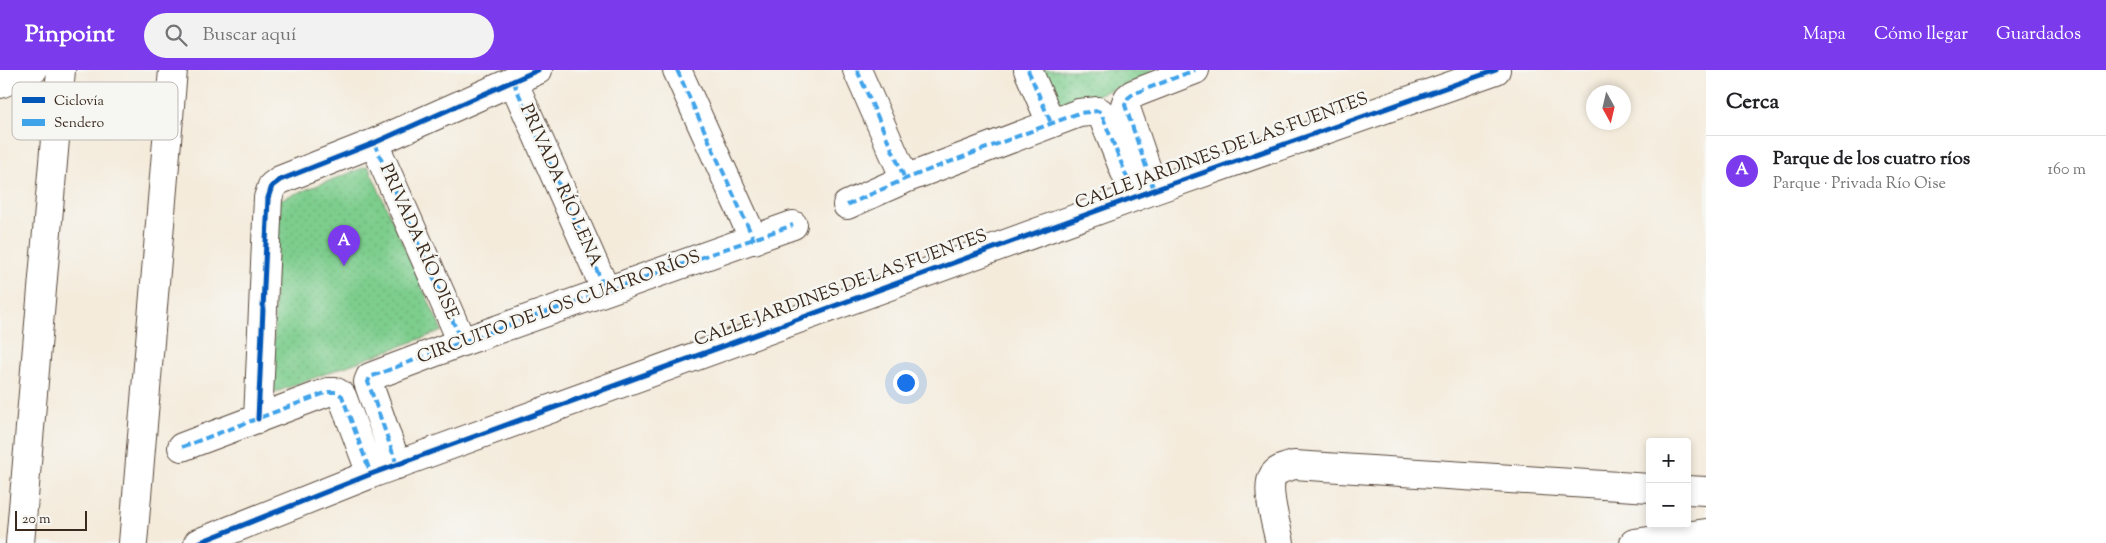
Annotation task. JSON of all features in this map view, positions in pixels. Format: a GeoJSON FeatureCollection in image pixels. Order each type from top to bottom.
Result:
{"type":"FeatureCollection","features":[{"type":"Feature","properties":{"kind":"street"},"geometry":{"type":"LineString","coordinates":[[0,84],[33,70]]}},
{"type":"Feature","properties":{"kind":"street"},"geometry":{"type":"LineString","coordinates":[[258,419],[268,198],[272,186],[280,180],[374,143],[538,70]]}},
{"type":"Feature","properties":{"kind":"street"},"geometry":{"type":"LineString","coordinates":[[677,70],[754,240]]}},
{"type":"Feature","properties":{"kind":"street"},"geometry":{"type":"LineString","coordinates":[[857,70],[905,179]]}},
{"type":"Feature","properties":{"kind":"street"},"geometry":{"type":"LineString","coordinates":[[1028,70],[1051,123]]}},
{"type":"Feature","properties":{"kind":"street"},"geometry":{"type":"LineString","coordinates":[[847,205],[905,179],[1051,123],[1079,113],[1113,109],[1133,94],[1195,70]]}},
{"type":"Feature","properties":{"kind":"street","name":"CALLE JARDINES DE LAS FUENTES"},"geometry":{"type":"LineString","coordinates":[[198,543],[371,474],[1144,193],[1496,70]]}},
{"type":"Feature","properties":{"kind":"street","name":"PRIVADA RÍO LENA"},"geometry":{"type":"LineString","coordinates":[[513,81],[606,291]]}},
{"type":"Feature","properties":{"kind":"street"},"geometry":{"type":"LineString","coordinates":[[1113,109],[1144,193]]}},
{"type":"Feature","properties":{"kind":"street"},"geometry":{"type":"LineString","coordinates":[[20,543],[55,140]]}},
{"type":"Feature","properties":{"kind":"street"},"geometry":{"type":"LineString","coordinates":[[133,543],[166,140]]}},
{"type":"Feature","properties":{"kind":"street","name":"PRIVADA RÍO OISE"},"geometry":{"type":"LineString","coordinates":[[374,143],[462,342]]}},
{"type":"Feature","properties":{"kind":"street","name":"CIRCUITO DE LOS CUATRO RÍOS"},"geometry":{"type":"LineString","coordinates":[[397,465],[368,382],[376,374],[793,225]]}},
{"type":"Feature","properties":{"kind":"street"},"geometry":{"type":"LineString","coordinates":[[182,447],[328,392],[336,392],[342,396],[371,474]]}},
{"type":"Feature","properties":{"kind":"street"},"geometry":{"type":"LineString","coordinates":[[1280,543],[1270,486],[1274,474],[1294,465],[1646,488]]}},
{"type":"Feature","properties":{"kind":"street"},"geometry":{"type":"LineString","coordinates":[[1691,490],[1706,491]]}},
{"type":"Feature","properties":{"kind":"street"},"geometry":{"type":"LineString","coordinates":[[1634,543],[1706,533]]}},
{"type":"Feature","properties":{"kind":"green space"},"geometry":{"type":"Polygon","coordinates":[[[1043,70],[1164,70],[1059,109],[1043,70]]]}},
{"type":"Feature","properties":{"kind":"green space"},"geometry":{"type":"Polygon","coordinates":[[[368,166],[442,331],[273,393],[276,201],[368,166]]]}},
{"type":"Feature","properties":{"kind":"marked path"},"geometry":{"type":"LineString","coordinates":[[677,70],[754,240]]}},
{"type":"Feature","properties":{"kind":"marked path"},"geometry":{"type":"LineString","coordinates":[[857,70],[905,179]]}},
{"type":"Feature","properties":{"kind":"marked path"},"geometry":{"type":"LineString","coordinates":[[1028,70],[1051,123]]}},
{"type":"Feature","properties":{"kind":"marked path"},"geometry":{"type":"LineString","coordinates":[[1154,190],[1125,105],[1128,98],[1133,94],[1195,70]]}},
{"type":"Feature","properties":{"kind":"marked path"},"geometry":{"type":"LineString","coordinates":[[513,81],[606,291]]}},
{"type":"Feature","properties":{"kind":"marked path"},"geometry":{"type":"LineString","coordinates":[[847,205],[905,179],[1079,113],[1098,111],[1101,113],[1135,197]]}},
{"type":"Feature","properties":{"kind":"marked path"},"geometry":{"type":"LineString","coordinates":[[374,143],[462,342]]}},
{"type":"Feature","properties":{"kind":"marked path"},"geometry":{"type":"LineString","coordinates":[[397,465],[368,382],[370,377],[462,342],[793,225]]}},
{"type":"Feature","properties":{"kind":"marked path"},"geometry":{"type":"LineString","coordinates":[[182,447],[328,392],[336,392],[342,396],[371,474]]}},
{"type":"Feature","properties":{"kind":"cycle path"},"geometry":{"type":"LineString","coordinates":[[258,419],[268,198],[272,186],[280,180],[374,143],[538,70]]}},
{"type":"Feature","properties":{"kind":"cycle path"},"geometry":{"type":"LineString","coordinates":[[198,543],[371,474],[1154,190],[1496,70]]}},
{"type":"Feature","properties":{"kind":"place","name":"Parque de los cuatro ríos"},"geometry":{"type":"Point","coordinates":[344,266]}}]}
